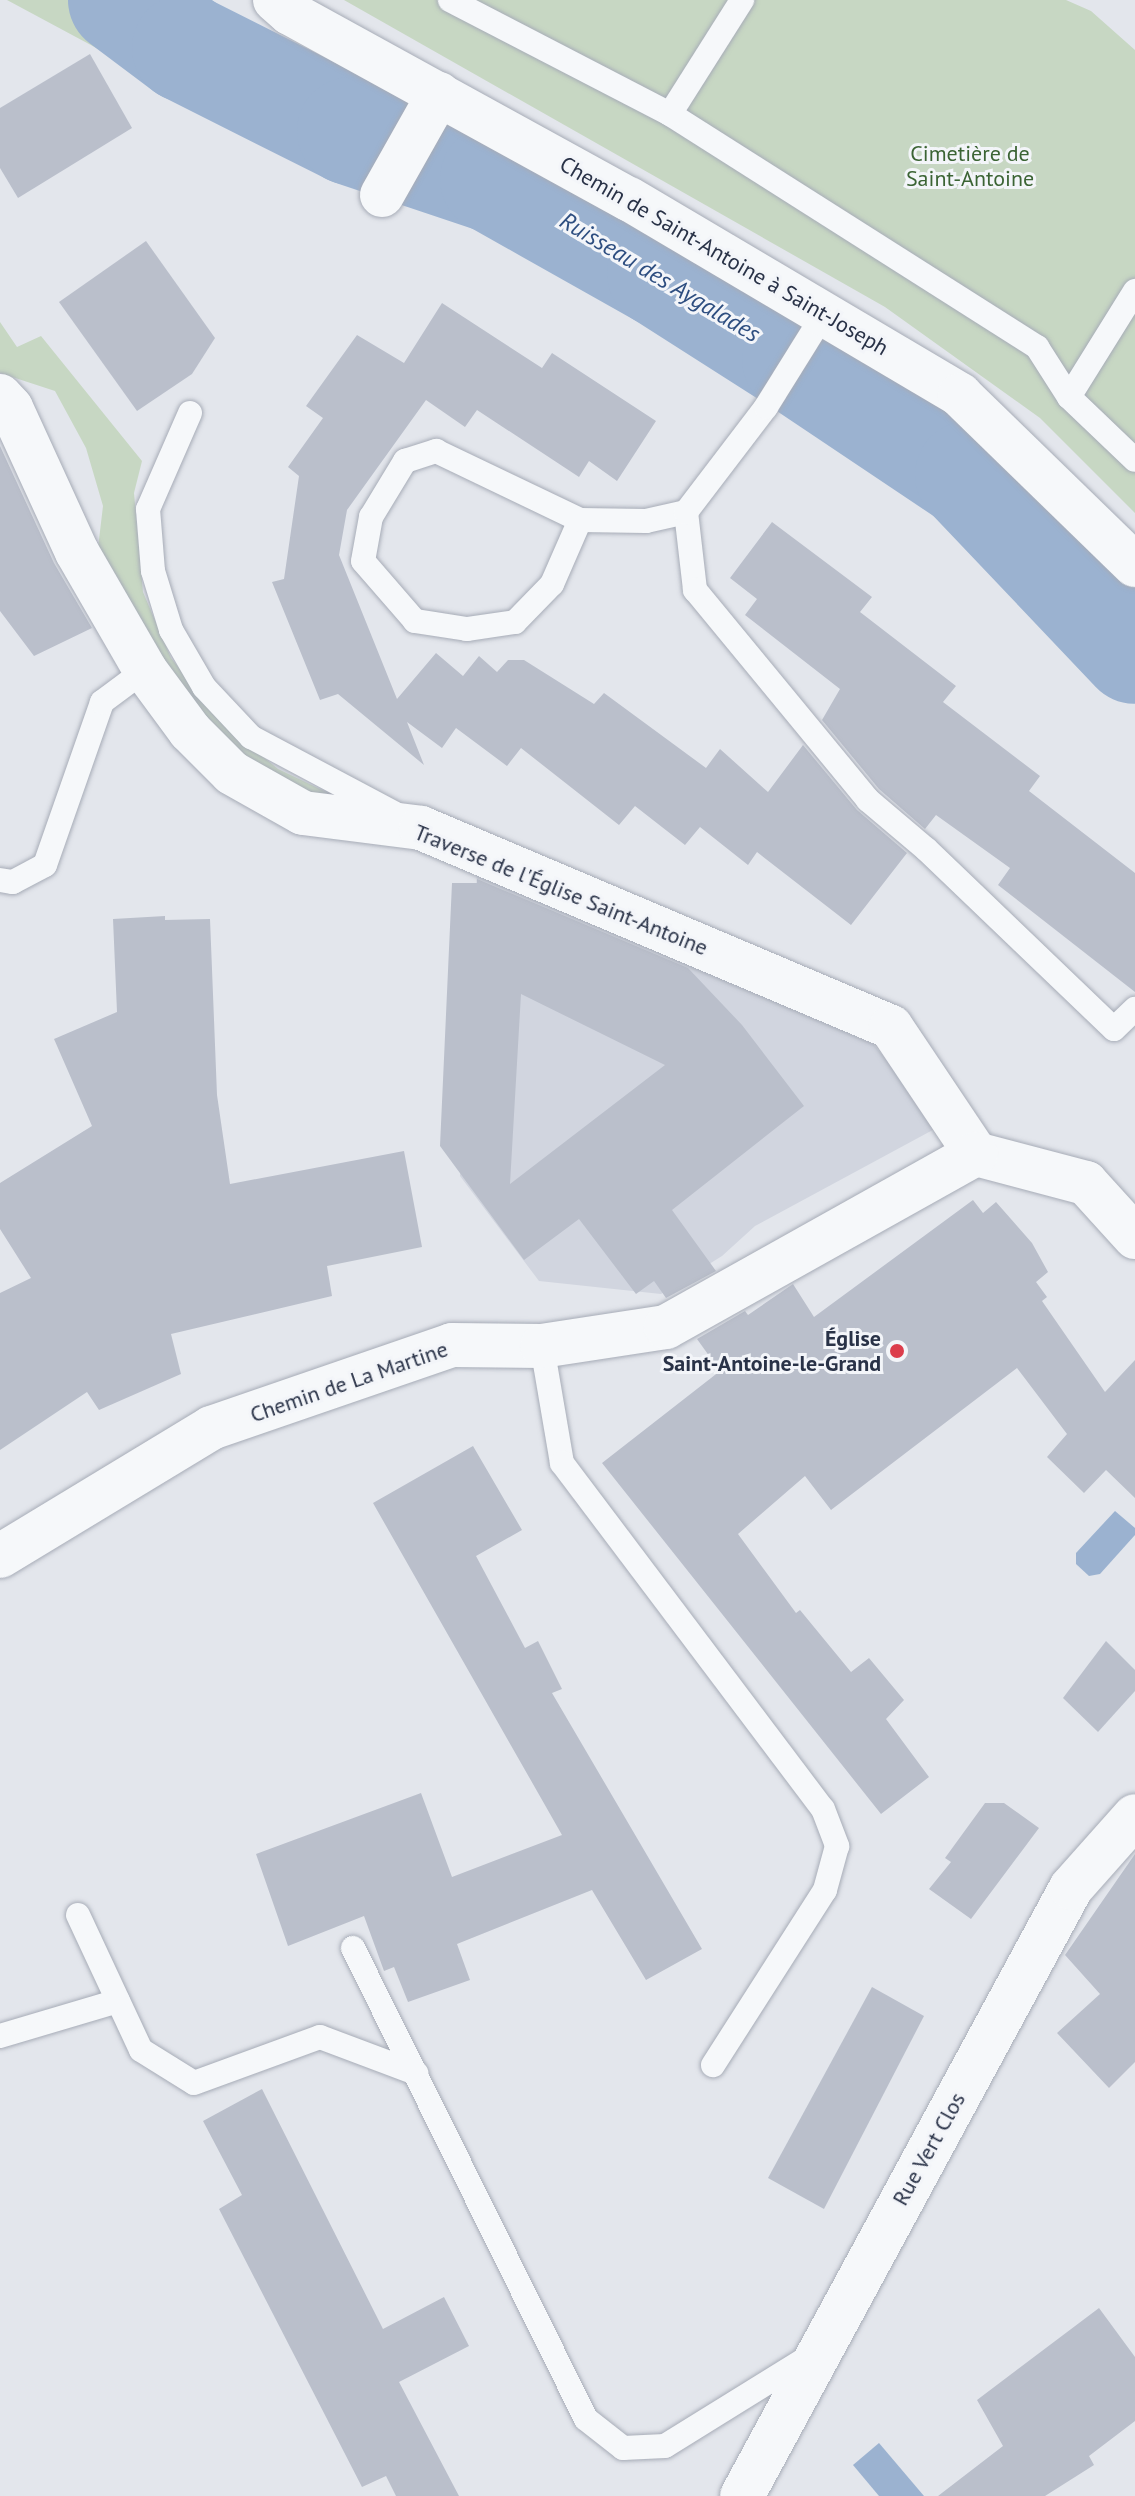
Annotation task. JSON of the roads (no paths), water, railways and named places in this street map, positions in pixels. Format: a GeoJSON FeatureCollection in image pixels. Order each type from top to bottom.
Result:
{"type":"FeatureCollection","features":[{"type":"Feature","properties":{"kind":"street","name":"Chemin de Saint-Antoine à Saint-Joseph"},"geometry":{"type":"LineString","coordinates":[[275,0],[290,13],[439,94],[817,326],[960,395],[1135,565]]}},
{"type":"Feature","properties":{"kind":"street"},"geometry":{"type":"LineString","coordinates":[[382,195],[439,94]]}},
{"type":"Feature","properties":{"kind":"street","name":"Traverse de l'Église Saint-Antoine"},"geometry":{"type":"LineString","coordinates":[[0,396],[11,408],[77,552],[145,670],[190,731],[232,773],[291,806],[354,822],[421,828],[891,1027],[976,1154]]}},
{"type":"Feature","properties":{"kind":"street"},"geometry":{"type":"LineString","coordinates":[[976,1154],[1086,1183],[1135,1237]]}},
{"type":"Feature","properties":{"kind":"street","name":"Chemin de La Martine"},"geometry":{"type":"LineString","coordinates":[[0,1556],[211,1428],[452,1345],[542,1346],[666,1327],[976,1154]]}},
{"type":"Feature","properties":{"kind":"street","name":"Rue Vert Clos"},"geometry":{"type":"LineString","coordinates":[[742,2496],[1071,1888],[1135,1816]]}},
{"type":"Feature","properties":{"kind":"lane"},"geometry":{"type":"LineString","coordinates":[[450,0],[670,114],[1037,347],[1069,397],[1135,460]]}},
{"type":"Feature","properties":{"kind":"lane"},"geometry":{"type":"LineString","coordinates":[[670,114],[742,0]]}},
{"type":"Feature","properties":{"kind":"lane"},"geometry":{"type":"LineString","coordinates":[[1069,397],[1135,291]]}},
{"type":"Feature","properties":{"kind":"lane"},"geometry":{"type":"LineString","coordinates":[[580,520],[552,584],[515,622],[467,629],[415,621],[363,561],[371,517],[405,461],[436,451],[580,520],[646,521],[686,512],[766,407],[817,326]]}},
{"type":"Feature","properties":{"kind":"lane"},"geometry":{"type":"LineString","coordinates":[[190,413],[148,509],[153,571],[171,630],[204,687],[251,737],[421,828]]}},
{"type":"Feature","properties":{"kind":"lane"},"geometry":{"type":"LineString","coordinates":[[686,512],[695,590],[868,800],[926,849],[1114,1029],[1135,1009]]}},
{"type":"Feature","properties":{"kind":"lane"},"geometry":{"type":"LineString","coordinates":[[0,880],[13,882],[45,865],[102,702],[145,670]]}},
{"type":"Feature","properties":{"kind":"lane"},"geometry":{"type":"LineString","coordinates":[[542,1346],[562,1463],[823,1809],[837,1846],[825,1890],[713,2065]]}},
{"type":"Feature","properties":{"kind":"lane"},"geometry":{"type":"LineString","coordinates":[[78,1915],[141,2050],[194,2083],[320,2037],[416,2073]]}},
{"type":"Feature","properties":{"kind":"lane"},"geometry":{"type":"LineString","coordinates":[[353,1948],[586,2419],[623,2448],[665,2446],[821,2349]]}},
{"type":"Feature","properties":{"kind":"lane"},"geometry":{"type":"LineString","coordinates":[[0,2036],[118,2001]]}},
{"type":"Feature","properties":{"kind":"water"},"geometry":{"type":"Polygon","coordinates":[[[1115,1511],[1135,1528],[1135,1535],[1100,1574],[1089,1576],[1076,1564],[1076,1553],[1115,1511]]]}},
{"type":"Feature","properties":{"kind":"water"},"geometry":{"type":"Polygon","coordinates":[[[879,2443],[924,2496],[879,2496],[853,2465],[879,2443]]]}},
{"type":"Feature","properties":{"kind":"waterway","name":"Ruisseau des Aygalades"},"geometry":{"type":"LineString","coordinates":[[122,0],[186,48],[351,131],[494,179],[661,273],[796,359],[969,475],[1135,650]]}},
{"type":"Feature","properties":{"kind":"place","name":"Église Saint-Antoine-le-Grand"},"geometry":{"type":"Point","coordinates":[897,1351]}},
{"type":"Feature","properties":{"kind":"park label","name":"Cimetière de Saint-Antoine"},"geometry":{"type":"Point","coordinates":[970,166]}}]}
